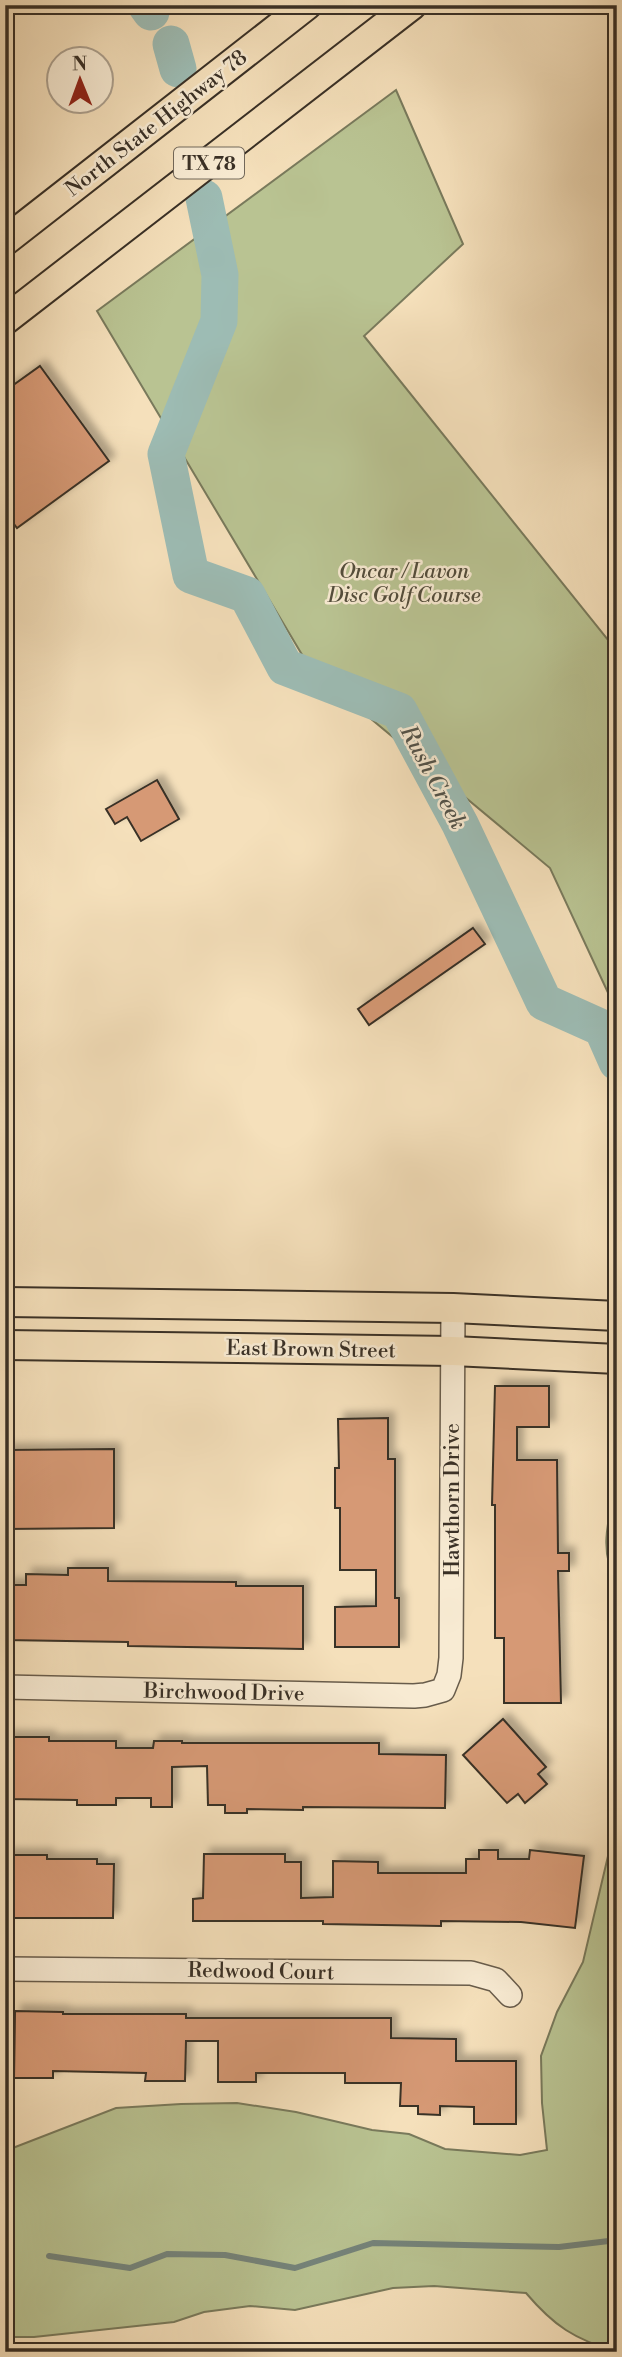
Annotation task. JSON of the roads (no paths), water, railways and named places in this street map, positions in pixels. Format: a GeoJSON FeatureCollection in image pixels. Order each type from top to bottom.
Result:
{"type":"FeatureCollection","features":[{"type":"Feature","properties":{"kind":"main road","name":"North State Highway 78"},"geometry":{"type":"LineString","coordinates":[[5,241],[307,5]]}},
{"type":"Feature","properties":{"kind":"main road","name":"TX 78"},"geometry":{"type":"LineString","coordinates":[[5,320],[412,5]]}},
{"type":"Feature","properties":{"kind":"main road","name":"East Brown Street"},"geometry":{"type":"LineString","coordinates":[[5,1302],[453,1308],[617,1316]]}},
{"type":"Feature","properties":{"kind":"main road"},"geometry":{"type":"LineString","coordinates":[[146,1304],[146,1346]]}},
{"type":"Feature","properties":{"kind":"main road","name":"East Brown Street"},"geometry":{"type":"LineString","coordinates":[[5,1345],[453,1351],[617,1359]]}},
{"type":"Feature","properties":{"kind":"street","name":"Hawthorn Drive"},"geometry":{"type":"LineString","coordinates":[[443,1690],[449,1675],[451,1658],[453,1308]]}},
{"type":"Feature","properties":{"kind":"street","name":"Birchwood Drive"},"geometry":{"type":"LineString","coordinates":[[5,1687],[414,1696],[443,1690]]}},
{"type":"Feature","properties":{"kind":"street","name":"Redwood Court"},"geometry":{"type":"LineString","coordinates":[[5,1969],[471,1973],[496,1980],[510,1995]]}},
{"type":"Feature","properties":{"kind":"waterway","name":"Rush Creek"},"geometry":{"type":"LineString","coordinates":[[146,5],[151,12]]}},
{"type":"Feature","properties":{"kind":"waterway","name":"Rush Creek"},"geometry":{"type":"LineString","coordinates":[[171,44],[178,69]]}},
{"type":"Feature","properties":{"kind":"waterway","name":"Rush Creek"},"geometry":{"type":"LineString","coordinates":[[204,198],[220,275],[219,321],[166,454],[191,575],[247,595],[285,667],[399,711],[460,824],[544,1002],[602,1028],[617,1062]]}},
{"type":"Feature","properties":{"kind":"waterway"},"geometry":{"type":"LineString","coordinates":[[49,2256],[130,2268],[167,2254],[225,2255],[295,2268],[373,2243],[559,2247],[617,2240]]}},
{"type":"Feature","properties":{"kind":"waterway"},"geometry":{"type":"LineString","coordinates":[[5,2270],[8,2273]]}},
{"type":"Feature","properties":{"kind":"park label","name":"Oncar / Lavon Disc Golf Course"},"geometry":{"type":"Point","coordinates":[404,583]}}]}
